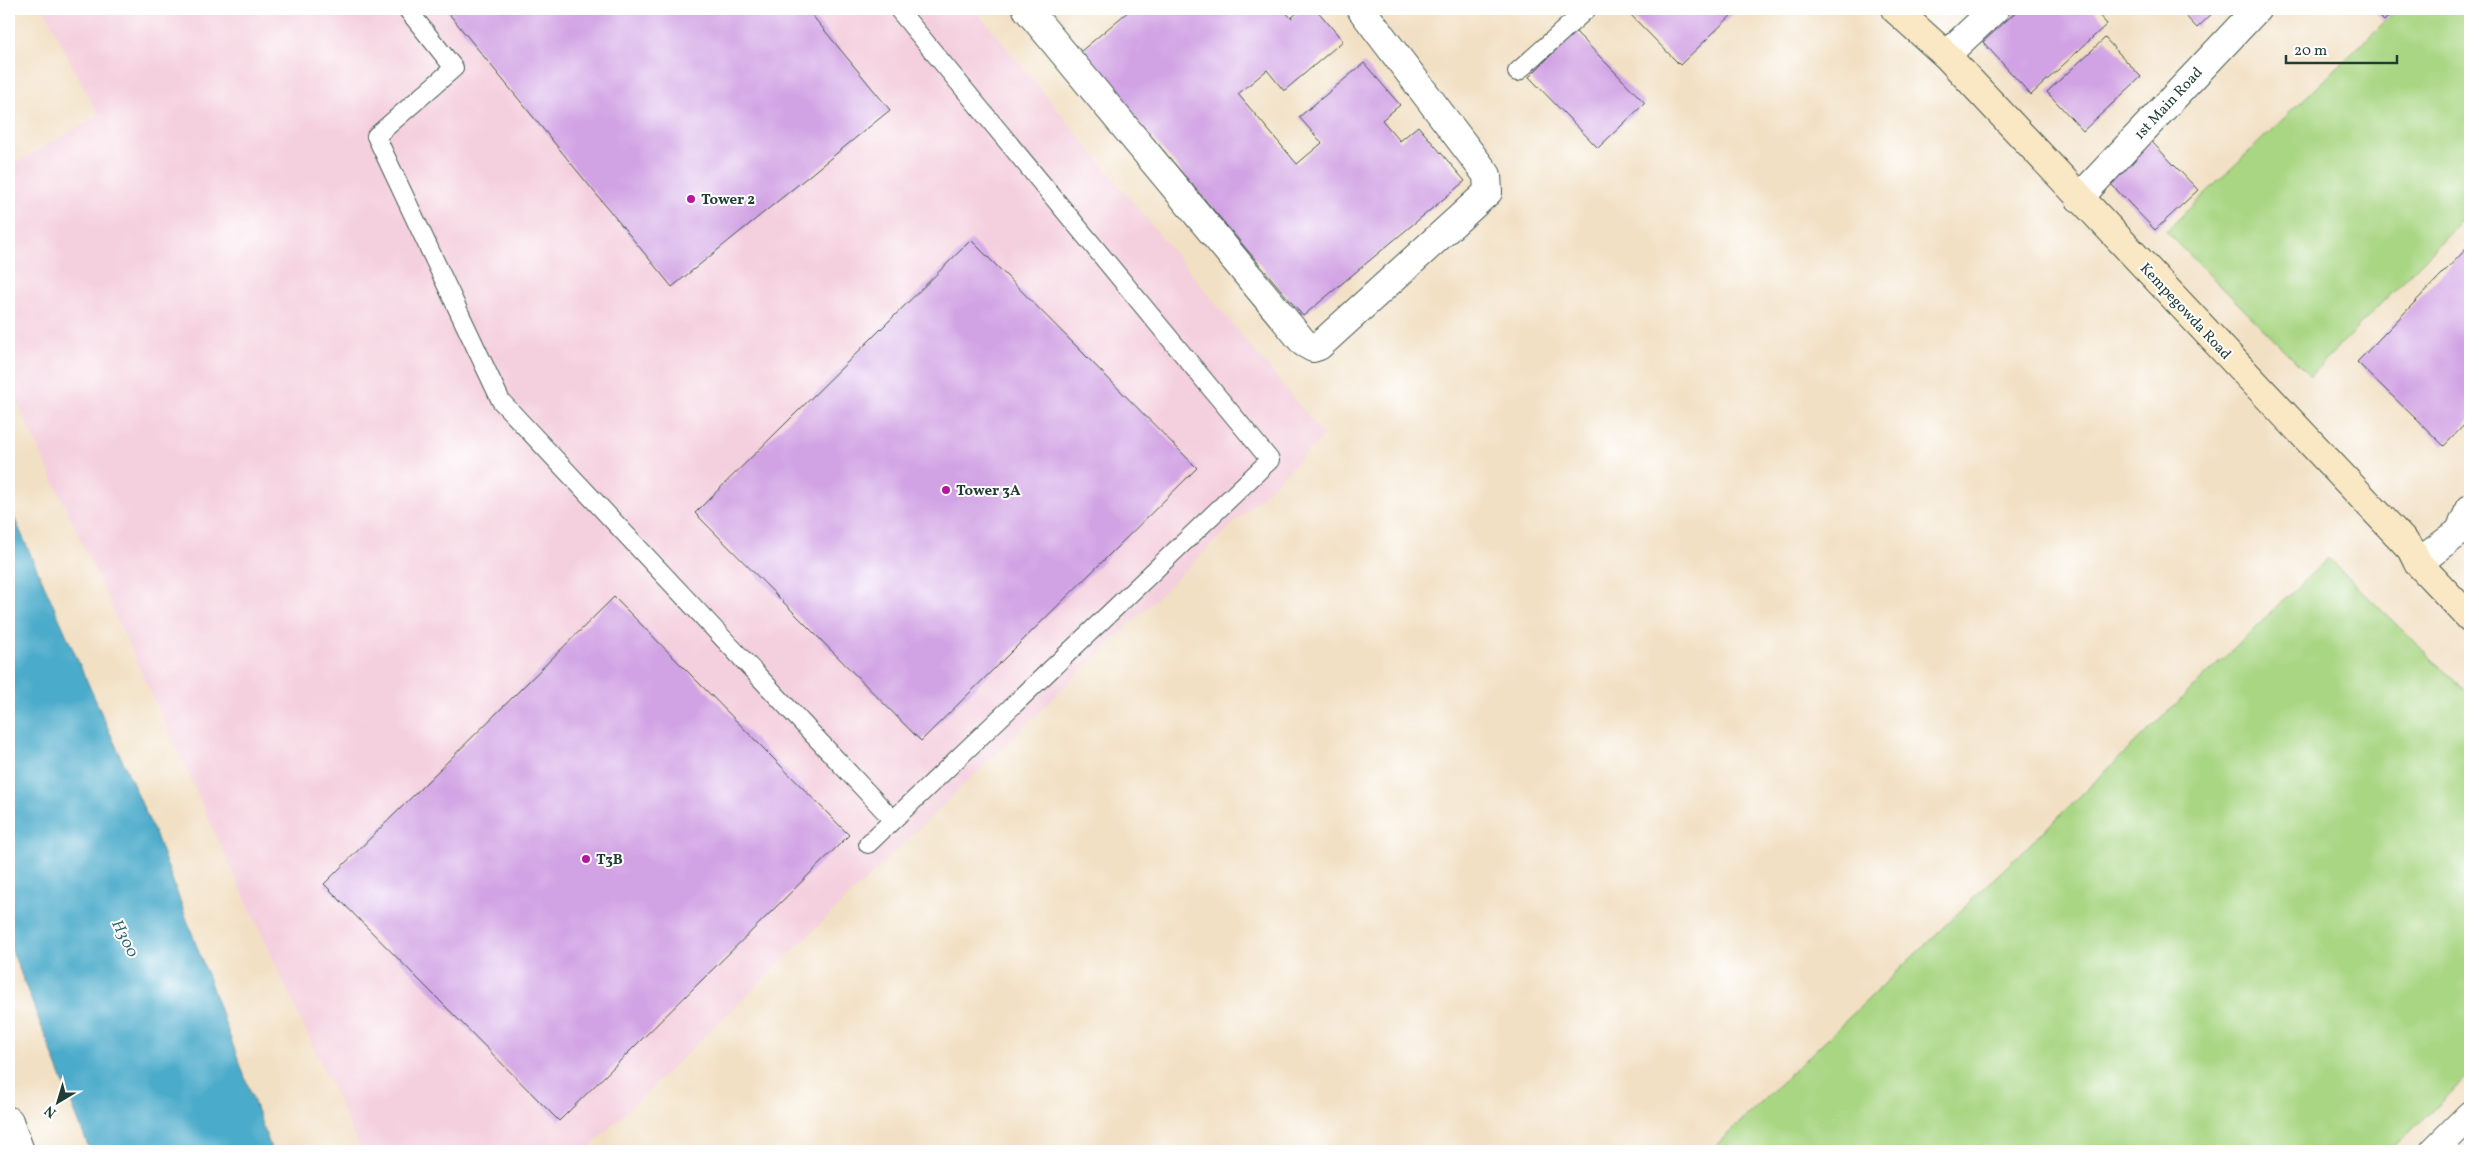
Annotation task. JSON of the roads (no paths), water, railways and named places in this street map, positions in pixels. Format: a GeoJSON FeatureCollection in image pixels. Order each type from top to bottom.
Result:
{"type":"FeatureCollection","features":[{"type":"Feature","properties":{"kind":"street"},"geometry":{"type":"LineString","coordinates":[[1027,9],[1304,343],[1313,348],[1319,346],[1488,192],[1487,176],[1361,9]]}},
{"type":"Feature","properties":{"kind":"street","name":"Kempegowda Road"},"geometry":{"type":"LineString","coordinates":[[1895,9],[1946,55],[2415,556],[2470,618]]}},
{"type":"Feature","properties":{"kind":"street"},"geometry":{"type":"LineString","coordinates":[[1946,55],[1996,9]]}},
{"type":"Feature","properties":{"kind":"street","name":"1st Main Road"},"geometry":{"type":"LineString","coordinates":[[2079,198],[2257,9]]}},
{"type":"Feature","properties":{"kind":"street"},"geometry":{"type":"LineString","coordinates":[[2415,556],[2447,518],[2470,508]]}},
{"type":"Feature","properties":{"kind":"street"},"geometry":{"type":"LineString","coordinates":[[2434,1151],[2470,1115]]}},
{"type":"Feature","properties":{"kind":"street"},"geometry":{"type":"LineString","coordinates":[[9,1121],[20,1151]]}},
{"type":"Feature","properties":{"kind":"lane"},"geometry":{"type":"LineString","coordinates":[[407,9],[454,68],[376,136],[501,401],[893,820]]}},
{"type":"Feature","properties":{"kind":"lane"},"geometry":{"type":"LineString","coordinates":[[868,844],[1270,460],[898,9]]}},
{"type":"Feature","properties":{"kind":"lane"},"geometry":{"type":"LineString","coordinates":[[1517,72],[1587,9]]}},
{"type":"Feature","properties":{"kind":"water","name":"H300"},"geometry":{"type":"Polygon","coordinates":[[[9,506],[157,838],[272,1151],[90,1151],[9,943],[9,506]]]}},
{"type":"Feature","properties":{"kind":"place","name":"Tower 2"},"geometry":{"type":"Point","coordinates":[691,199]}},
{"type":"Feature","properties":{"kind":"place","name":"Tower 3A"},"geometry":{"type":"Point","coordinates":[946,490]}},
{"type":"Feature","properties":{"kind":"place","name":"T3B"},"geometry":{"type":"Point","coordinates":[586,859]}}]}
